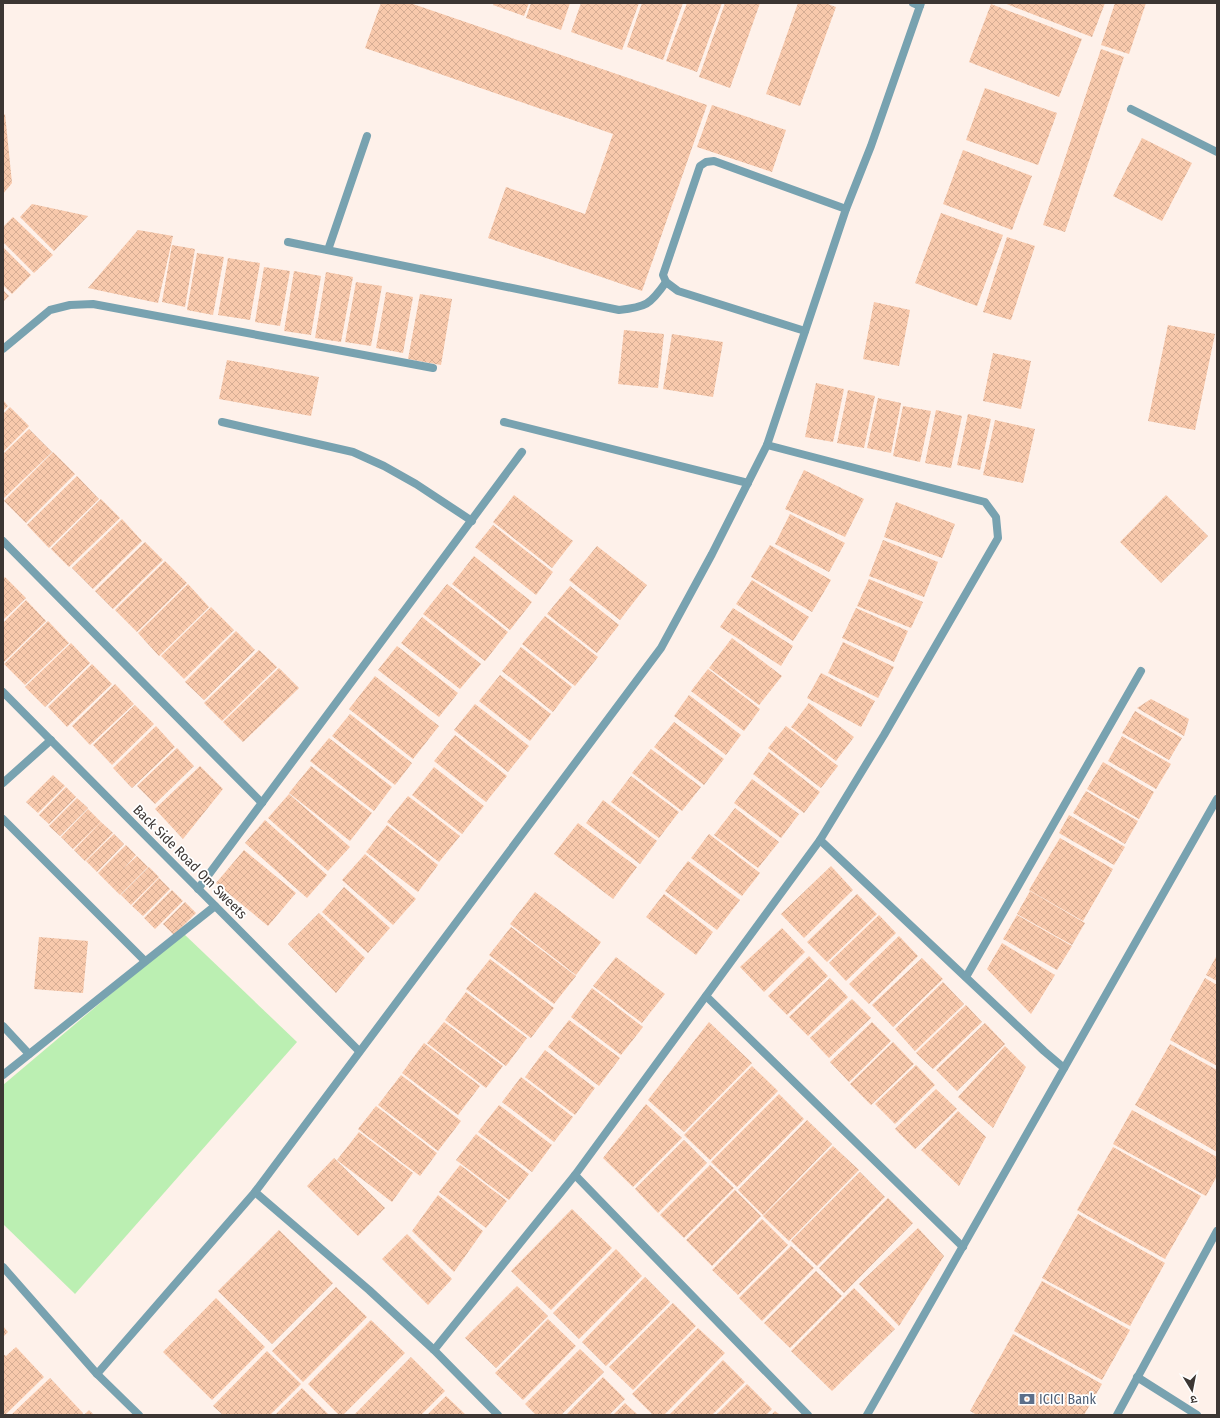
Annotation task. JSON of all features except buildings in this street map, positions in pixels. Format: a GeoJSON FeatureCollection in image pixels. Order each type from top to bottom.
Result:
{"type":"FeatureCollection","features":[{"type":"Feature","properties":{"kind":"street"},"geometry":{"type":"LineString","coordinates":[[97,1374],[255,1192],[661,648],[712,554],[767,445],[846,210],[871,146],[918,4]]}},
{"type":"Feature","properties":{"kind":"street"},"geometry":{"type":"LineString","coordinates":[[1131,109],[1217,152]]}},
{"type":"Feature","properties":{"kind":"street"},"geometry":{"type":"LineString","coordinates":[[328,250],[367,136]]}},
{"type":"Feature","properties":{"kind":"street"},"geometry":{"type":"LineString","coordinates":[[805,331],[678,291],[666,282],[663,275],[700,166],[706,162],[714,162],[846,210]]}},
{"type":"Feature","properties":{"kind":"street"},"geometry":{"type":"LineString","coordinates":[[288,242],[619,310],[646,305],[655,298],[666,282]]}},
{"type":"Feature","properties":{"kind":"street"},"geometry":{"type":"LineString","coordinates":[[3,349],[50,310],[70,305],[93,304],[433,368]]}},
{"type":"Feature","properties":{"kind":"street"},"geometry":{"type":"LineString","coordinates":[[222,422],[353,452],[384,466],[416,484],[472,521]]}},
{"type":"Feature","properties":{"kind":"street"},"geometry":{"type":"LineString","coordinates":[[504,422],[748,483]]}},
{"type":"Feature","properties":{"kind":"street"},"geometry":{"type":"LineString","coordinates":[[434,1350],[575,1175],[820,840],[884,735],[998,538],[996,517],[985,502],[767,445]]}},
{"type":"Feature","properties":{"kind":"street"},"geometry":{"type":"LineString","coordinates":[[198,889],[522,452]]}},
{"type":"Feature","properties":{"kind":"street"},"geometry":{"type":"LineString","coordinates":[[3,541],[262,803]]}},
{"type":"Feature","properties":{"kind":"street"},"geometry":{"type":"LineString","coordinates":[[966,977],[1141,671]]}},
{"type":"Feature","properties":{"kind":"street","name":"Back Side Road Om Sweets"},"geometry":{"type":"LineString","coordinates":[[3,692],[359,1051]]}},
{"type":"Feature","properties":{"kind":"street"},"geometry":{"type":"LineString","coordinates":[[3,783],[50,740]]}},
{"type":"Feature","properties":{"kind":"street"},"geometry":{"type":"LineString","coordinates":[[867,1415],[1217,799]]}},
{"type":"Feature","properties":{"kind":"street"},"geometry":{"type":"LineString","coordinates":[[3,819],[145,961]]}},
{"type":"Feature","properties":{"kind":"street"},"geometry":{"type":"LineString","coordinates":[[820,840],[1044,1051],[1064,1068]]}},
{"type":"Feature","properties":{"kind":"street"},"geometry":{"type":"LineString","coordinates":[[3,1075],[215,906]]}},
{"type":"Feature","properties":{"kind":"street"},"geometry":{"type":"LineString","coordinates":[[706,996],[963,1247]]}},
{"type":"Feature","properties":{"kind":"street"},"geometry":{"type":"LineString","coordinates":[[3,1026],[29,1054]]}},
{"type":"Feature","properties":{"kind":"street"},"geometry":{"type":"LineString","coordinates":[[575,1175],[808,1415]]}},
{"type":"Feature","properties":{"kind":"street"},"geometry":{"type":"LineString","coordinates":[[255,1192],[369,1290],[434,1350],[498,1415]]}},
{"type":"Feature","properties":{"kind":"street"},"geometry":{"type":"LineString","coordinates":[[1116,1415],[1217,1231]]}},
{"type":"Feature","properties":{"kind":"street"},"geometry":{"type":"LineString","coordinates":[[3,1267],[97,1374],[139,1415]]}},
{"type":"Feature","properties":{"kind":"street"},"geometry":{"type":"LineString","coordinates":[[1137,1377],[1198,1415]]}},
{"type":"Feature","properties":{"kind":"green space"},"geometry":{"type":"Polygon","coordinates":[[[183,933],[297,1042],[75,1294],[3,1224],[3,1085],[183,933]]]}},
{"type":"Feature","properties":{"kind":"place","name":"ICICI Bank"},"geometry":{"type":"Point","coordinates":[1027,1399]}}]}
